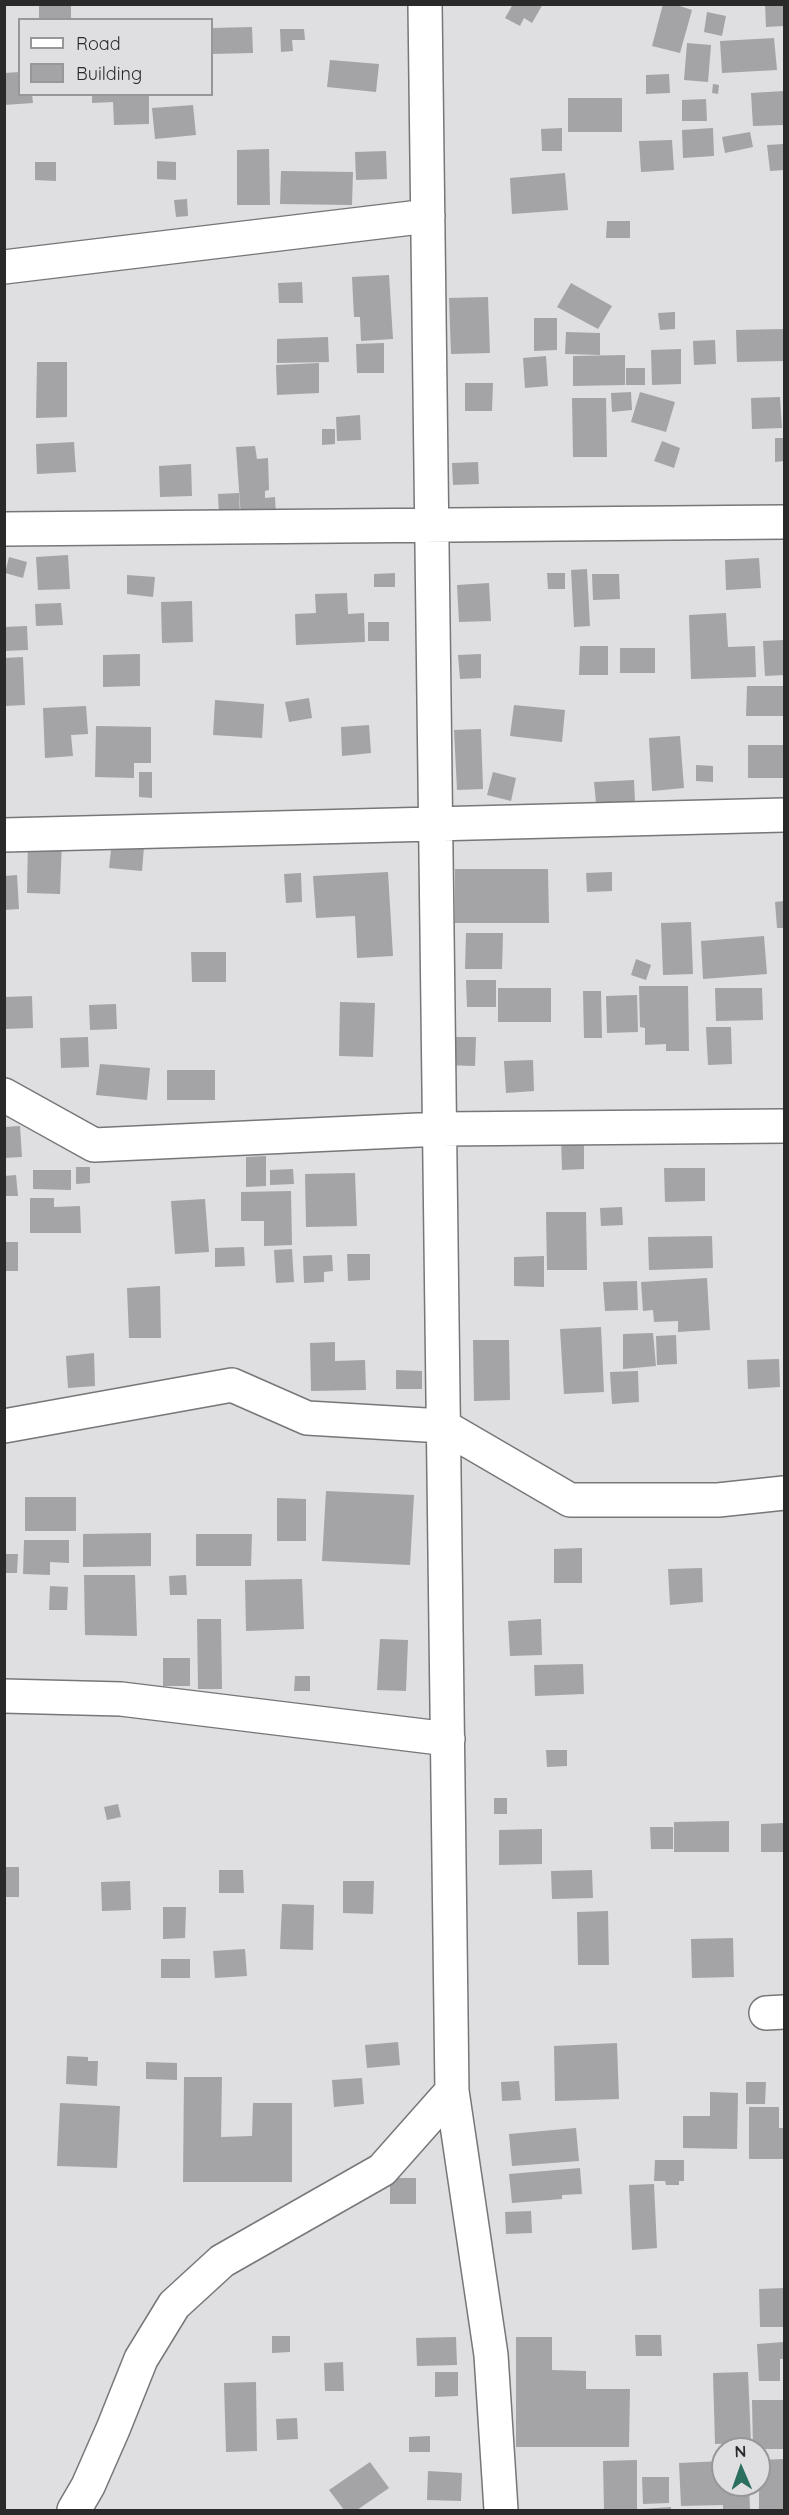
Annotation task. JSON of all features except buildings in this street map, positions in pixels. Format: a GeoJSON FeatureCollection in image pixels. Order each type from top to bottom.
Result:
{"type":"FeatureCollection","features":[{"type":"Feature","properties":{"kind":"street"},"geometry":{"type":"LineString","coordinates":[[425,4],[452,2091],[491,2355],[501,2511]]}},
{"type":"Feature","properties":{"kind":"street"},"geometry":{"type":"LineString","coordinates":[[4,267],[428,216]]}},
{"type":"Feature","properties":{"kind":"street"},"geometry":{"type":"LineString","coordinates":[[4,529],[784,522]]}},
{"type":"Feature","properties":{"kind":"street"},"geometry":{"type":"LineString","coordinates":[[4,836],[784,815]]}},
{"type":"Feature","properties":{"kind":"street"},"geometry":{"type":"LineString","coordinates":[[4,1095],[94,1145],[440,1129],[784,1126]]}},
{"type":"Feature","properties":{"kind":"street"},"geometry":{"type":"LineString","coordinates":[[4,1426],[232,1385],[307,1418],[443,1426],[570,1500],[718,1500],[784,1492]]}},
{"type":"Feature","properties":{"kind":"street"},"geometry":{"type":"LineString","coordinates":[[4,1696],[121,1699],[448,1739]]}},
{"type":"Feature","properties":{"kind":"street"},"geometry":{"type":"LineString","coordinates":[[74,2511],[109,2439],[141,2359],[174,2305],[222,2261],[382,2170],[452,2091]]}}]}
